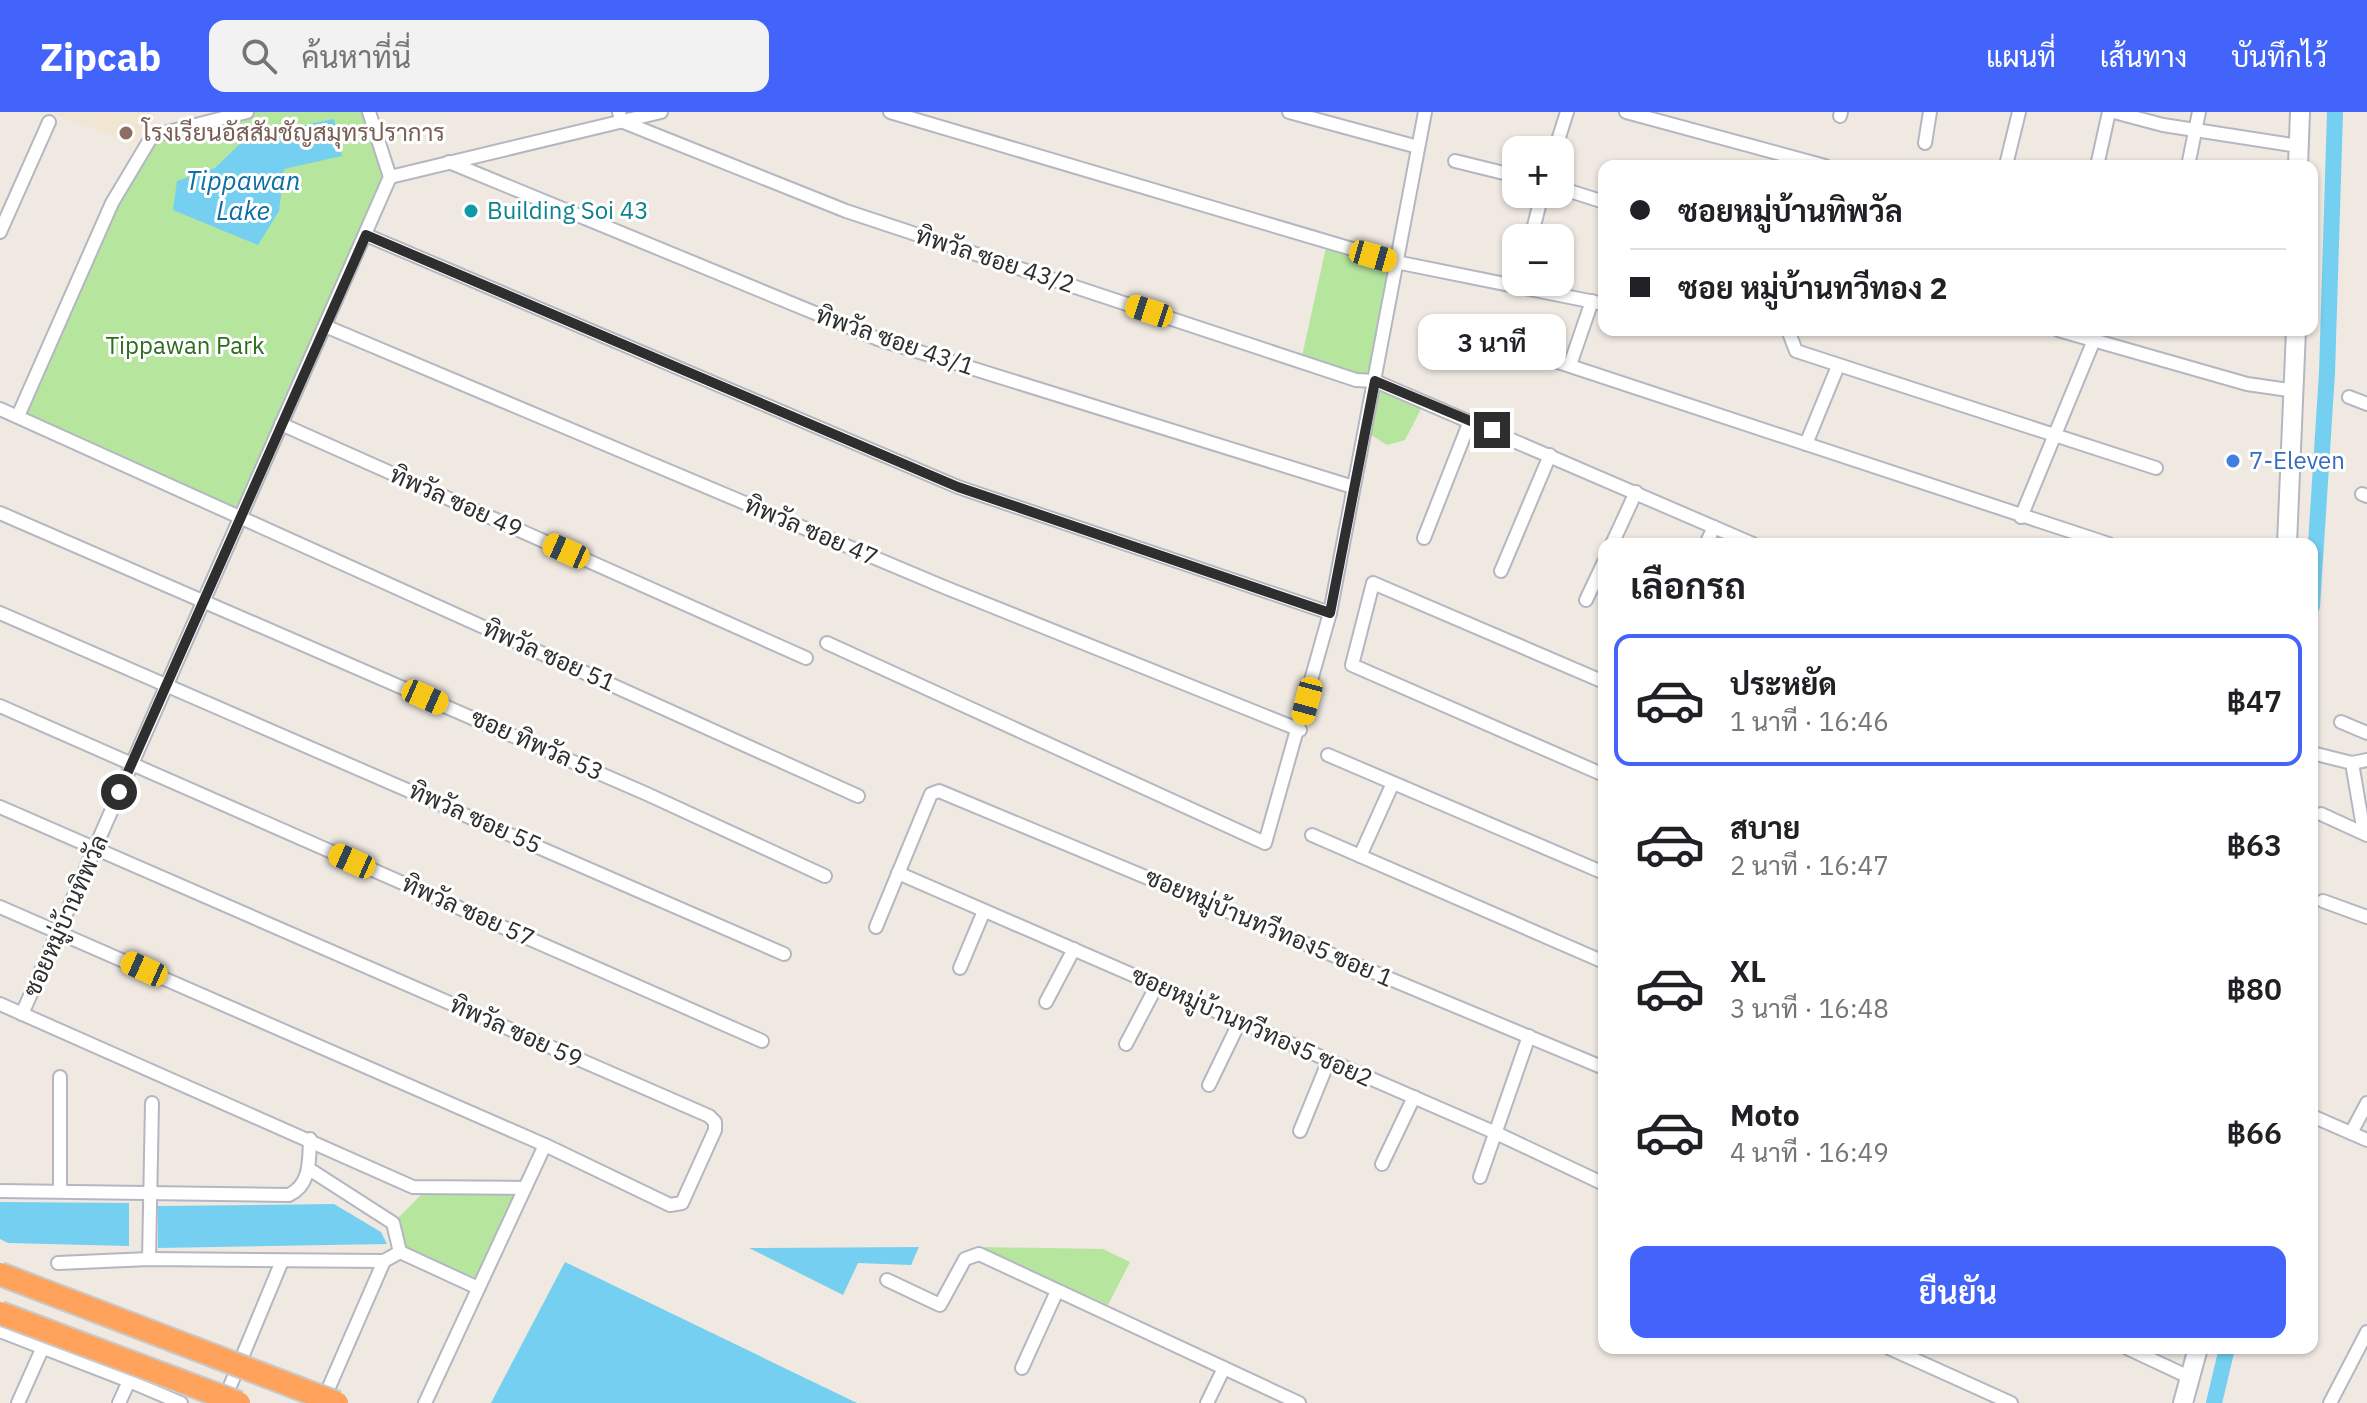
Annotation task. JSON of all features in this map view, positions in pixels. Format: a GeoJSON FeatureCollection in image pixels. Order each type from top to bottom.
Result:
{"type":"FeatureCollection","features":[{"type":"Feature","properties":{"kind":"highway"},"geometry":{"type":"LineString","coordinates":[[0,1274],[337,1403]]}},
{"type":"Feature","properties":{"kind":"highway"},"geometry":{"type":"LineString","coordinates":[[0,1313],[239,1403]]}},
{"type":"Feature","properties":{"kind":"street"},"geometry":{"type":"LineString","coordinates":[[18,416],[112,203],[152,136],[247,112]]}},
{"type":"Feature","properties":{"kind":"street"},"geometry":{"type":"LineString","coordinates":[[369,112],[390,177],[620,116],[661,112]]}},
{"type":"Feature","properties":{"kind":"street"},"geometry":{"type":"LineString","coordinates":[[890,112],[1396,262],[1502,281]]}},
{"type":"Feature","properties":{"kind":"street"},"geometry":{"type":"LineString","coordinates":[[1289,112],[1418,147]]}},
{"type":"Feature","properties":{"kind":"street"},"geometry":{"type":"LineString","coordinates":[[827,643],[1265,843],[1300,730],[1330,613],[1425,112]]}},
{"type":"Feature","properties":{"kind":"street"},"geometry":{"type":"LineString","coordinates":[[1559,136],[1567,112]]}},
{"type":"Feature","properties":{"kind":"street"},"geometry":{"type":"LineString","coordinates":[[1626,112],[1782,160]]}},
{"type":"Feature","properties":{"kind":"street"},"geometry":{"type":"LineString","coordinates":[[1925,143],[1930,112]]}},
{"type":"Feature","properties":{"kind":"street"},"geometry":{"type":"LineString","coordinates":[[2007,160],[2019,112]]}},
{"type":"Feature","properties":{"kind":"street"},"geometry":{"type":"LineString","coordinates":[[2099,160],[2111,112],[2163,125],[2298,146]]}},
{"type":"Feature","properties":{"kind":"street"},"geometry":{"type":"LineString","coordinates":[[2189,160],[2199,112]]}},
{"type":"Feature","properties":{"kind":"street"},"geometry":{"type":"LineString","coordinates":[[2298,160],[2300,112]]}},
{"type":"Feature","properties":{"kind":"street","name":"ทิพวัล ซอย 43/2"},"geometry":{"type":"LineString","coordinates":[[620,116],[846,211],[1356,380],[1375,381],[1739,538]]}},
{"type":"Feature","properties":{"kind":"street"},"geometry":{"type":"LineString","coordinates":[[0,232],[49,122]]}},
{"type":"Feature","properties":{"kind":"street"},"geometry":{"type":"LineString","coordinates":[[1455,161],[1502,173]]}},
{"type":"Feature","properties":{"kind":"street","name":"ทิพวัล ซอย 43/1"},"geometry":{"type":"LineString","coordinates":[[449,162],[878,339],[1353,487]]}},
{"type":"Feature","properties":{"kind":"street","name":"ซอยหมู่บ้านทิพวัล"},"geometry":{"type":"LineString","coordinates":[[22,1014],[390,177]]}},
{"type":"Feature","properties":{"kind":"street"},"geometry":{"type":"LineString","coordinates":[[1574,192],[1598,200]]}},
{"type":"Feature","properties":{"kind":"street"},"geometry":{"type":"LineString","coordinates":[[366,235],[958,487],[1330,613]]}},
{"type":"Feature","properties":{"kind":"street"},"geometry":{"type":"LineString","coordinates":[[1570,296],[1598,303],[1570,365]]}},
{"type":"Feature","properties":{"kind":"street","name":"ทิพวัล ซอย 47"},"geometry":{"type":"LineString","coordinates":[[325,326],[944,587],[1300,730]]}},
{"type":"Feature","properties":{"kind":"street"},"geometry":{"type":"LineString","coordinates":[[1455,328],[2089,538]]}},
{"type":"Feature","properties":{"kind":"street"},"geometry":{"type":"LineString","coordinates":[[1790,336],[1796,351],[2156,468]]}},
{"type":"Feature","properties":{"kind":"street"},"geometry":{"type":"LineString","coordinates":[[2080,336],[2247,384],[2296,391]]}},
{"type":"Feature","properties":{"kind":"street"},"geometry":{"type":"LineString","coordinates":[[2287,538],[2296,336]]}},
{"type":"Feature","properties":{"kind":"street"},"geometry":{"type":"LineString","coordinates":[[2021,517],[2094,340]]}},
{"type":"Feature","properties":{"kind":"street"},"geometry":{"type":"LineString","coordinates":[[1806,444],[1838,366]]}},
{"type":"Feature","properties":{"kind":"street"},"geometry":{"type":"LineString","coordinates":[[2349,397],[2367,404]]}},
{"type":"Feature","properties":{"kind":"street","name":"ทิพวัล ซอย 51"},"geometry":{"type":"LineString","coordinates":[[0,409],[858,796]]}},
{"type":"Feature","properties":{"kind":"street"},"geometry":{"type":"LineString","coordinates":[[1424,538],[1470,421]]}},
{"type":"Feature","properties":{"kind":"street","name":"ทิพวัล ซอย 49"},"geometry":{"type":"LineString","coordinates":[[281,424],[806,658]]}},
{"type":"Feature","properties":{"kind":"street"},"geometry":{"type":"LineString","coordinates":[[1501,571],[1550,455]]}},
{"type":"Feature","properties":{"kind":"street"},"geometry":{"type":"LineString","coordinates":[[1615,538],[1636,492]]}},
{"type":"Feature","properties":{"kind":"street","name":"ซอย ทิพวัล 53"},"geometry":{"type":"LineString","coordinates":[[0,513],[825,876]]}},
{"type":"Feature","properties":{"kind":"street"},"geometry":{"type":"LineString","coordinates":[[1709,538],[1714,527]]}},
{"type":"Feature","properties":{"kind":"street"},"geometry":{"type":"LineString","coordinates":[[1586,600],[1598,575]]}},
{"type":"Feature","properties":{"kind":"street"},"geometry":{"type":"LineString","coordinates":[[1598,679],[1373,583],[1352,665],[1598,772]]}},
{"type":"Feature","properties":{"kind":"street","name":"ทิพวัล ซอย 55"},"geometry":{"type":"LineString","coordinates":[[0,613],[784,954]]}},
{"type":"Feature","properties":{"kind":"street","name":"ทิพวัล ซอย 57"},"geometry":{"type":"LineString","coordinates":[[0,706],[762,1041]]}},
{"type":"Feature","properties":{"kind":"street"},"geometry":{"type":"LineString","coordinates":[[2341,722],[2367,733]]}},
{"type":"Feature","properties":{"kind":"street"},"geometry":{"type":"LineString","coordinates":[[2318,753],[2352,763],[2367,760]]}},
{"type":"Feature","properties":{"kind":"street"},"geometry":{"type":"LineString","coordinates":[[1328,755],[1598,870]]}},
{"type":"Feature","properties":{"kind":"street"},"geometry":{"type":"LineString","coordinates":[[2352,763],[2366,834]]}},
{"type":"Feature","properties":{"kind":"street"},"geometry":{"type":"LineString","coordinates":[[1360,856],[1393,783]]}},
{"type":"Feature","properties":{"kind":"street","name":"ซอยหมู่บ้านทวีทอง5 ซอย 1"},"geometry":{"type":"LineString","coordinates":[[898,873],[934,791],[1598,1065]]}},
{"type":"Feature","properties":{"kind":"street"},"geometry":{"type":"LineString","coordinates":[[0,807],[97,848]]}},
{"type":"Feature","properties":{"kind":"street"},"geometry":{"type":"LineString","coordinates":[[2321,814],[2366,834]]}},
{"type":"Feature","properties":{"kind":"street"},"geometry":{"type":"LineString","coordinates":[[1312,835],[1598,959]]}},
{"type":"Feature","properties":{"kind":"street","name":"ทิพวัล ซอย 59"},"geometry":{"type":"LineString","coordinates":[[97,848],[715,1122],[715,1130],[677,1206],[545,1145]]}},
{"type":"Feature","properties":{"kind":"street"},"geometry":{"type":"LineString","coordinates":[[876,927],[898,873]]}},
{"type":"Feature","properties":{"kind":"street","name":"ซอยหมู่บ้านทวีทอง5 ซอย2"},"geometry":{"type":"LineString","coordinates":[[898,873],[1496,1133],[1598,1181]]}},
{"type":"Feature","properties":{"kind":"street"},"geometry":{"type":"LineString","coordinates":[[2323,901],[2367,917]]}},
{"type":"Feature","properties":{"kind":"street"},"geometry":{"type":"LineString","coordinates":[[0,907],[545,1145],[476,1287],[425,1403]]}},
{"type":"Feature","properties":{"kind":"street"},"geometry":{"type":"LineString","coordinates":[[960,968],[984,911]]}},
{"type":"Feature","properties":{"kind":"street"},"geometry":{"type":"LineString","coordinates":[[1046,1002],[1074,949]]}},
{"type":"Feature","properties":{"kind":"street"},"geometry":{"type":"LineString","coordinates":[[1126,1044],[1157,985]]}},
{"type":"Feature","properties":{"kind":"street"},"geometry":{"type":"LineString","coordinates":[[0,1004],[413,1187],[525,1188]]}},
{"type":"Feature","properties":{"kind":"street"},"geometry":{"type":"LineString","coordinates":[[1209,1085],[1240,1021]]}},
{"type":"Feature","properties":{"kind":"street"},"geometry":{"type":"LineString","coordinates":[[1480,1177],[1529,1036]]}},
{"type":"Feature","properties":{"kind":"street"},"geometry":{"type":"LineString","coordinates":[[1300,1131],[1329,1060]]}},
{"type":"Feature","properties":{"kind":"street"},"geometry":{"type":"LineString","coordinates":[[60,1077],[60,1191]]}},
{"type":"Feature","properties":{"kind":"street"},"geometry":{"type":"LineString","coordinates":[[1382,1164],[1414,1097]]}},
{"type":"Feature","properties":{"kind":"street"},"geometry":{"type":"LineString","coordinates":[[149,1259],[152,1103]]}},
{"type":"Feature","properties":{"kind":"street"},"geometry":{"type":"LineString","coordinates":[[2351,1133],[2367,1103]]}},
{"type":"Feature","properties":{"kind":"street"},"geometry":{"type":"LineString","coordinates":[[2318,1119],[2367,1140]]}},
{"type":"Feature","properties":{"kind":"street"},"geometry":{"type":"LineString","coordinates":[[0,1191],[289,1195],[303,1184],[309,1169],[310,1139]]}},
{"type":"Feature","properties":{"kind":"street"},"geometry":{"type":"LineString","coordinates":[[309,1169],[393,1223],[400,1252]]}},
{"type":"Feature","properties":{"kind":"street"},"geometry":{"type":"LineString","coordinates":[[58,1263],[149,1259],[384,1261],[400,1252]]}},
{"type":"Feature","properties":{"kind":"street"},"geometry":{"type":"LineString","coordinates":[[400,1252],[476,1287]]}},
{"type":"Feature","properties":{"kind":"street"},"geometry":{"type":"LineString","coordinates":[[887,1280],[940,1305],[965,1259],[979,1254],[1299,1403]]}},
{"type":"Feature","properties":{"kind":"street"},"geometry":{"type":"LineString","coordinates":[[223,1403],[282,1261]]}},
{"type":"Feature","properties":{"kind":"street"},"geometry":{"type":"LineString","coordinates":[[322,1403],[384,1261]]}},
{"type":"Feature","properties":{"kind":"street"},"geometry":{"type":"LineString","coordinates":[[1022,1368],[1057,1291]]}},
{"type":"Feature","properties":{"kind":"street"},"geometry":{"type":"LineString","coordinates":[[0,1331],[181,1403]]}},
{"type":"Feature","properties":{"kind":"street"},"geometry":{"type":"LineString","coordinates":[[2330,1403],[2367,1332]]}},
{"type":"Feature","properties":{"kind":"street"},"geometry":{"type":"LineString","coordinates":[[18,1403],[43,1347]]}},
{"type":"Feature","properties":{"kind":"street"},"geometry":{"type":"LineString","coordinates":[[1902,1354],[2011,1403]]}},
{"type":"Feature","properties":{"kind":"street"},"geometry":{"type":"LineString","coordinates":[[2140,1354],[2191,1378]]}},
{"type":"Feature","properties":{"kind":"street"},"geometry":{"type":"LineString","coordinates":[[2183,1403],[2197,1354]]}},
{"type":"Feature","properties":{"kind":"street"},"geometry":{"type":"LineString","coordinates":[[1207,1403],[1224,1368]]}},
{"type":"Feature","properties":{"kind":"street"},"geometry":{"type":"LineString","coordinates":[[119,1403],[129,1381]]}},
{"type":"Feature","properties":{"kind":"shaded area","name":"โรงเรียนอัสสัมชัญสมุทรปราการ"},"geometry":{"type":"Polygon","coordinates":[[[49,112],[152,112],[154,124],[133,143],[49,112]]]}},
{"type":"Feature","properties":{"kind":"green space","name":"Tippawan Park"},"geometry":{"type":"Polygon","coordinates":[[[247,112],[369,112],[390,177],[240,516],[18,416],[152,136],[247,112]]]}},
{"type":"Feature","properties":{"kind":"green space"},"geometry":{"type":"Polygon","coordinates":[[[1327,243],[1396,262],[1375,380],[1425,401],[1405,440],[1387,445],[1365,431],[1375,381],[1301,361],[1327,243]]]}},
{"type":"Feature","properties":{"kind":"green space"},"geometry":{"type":"Polygon","coordinates":[[[429,1187],[525,1188],[476,1287],[400,1252],[393,1223],[429,1187]]]}},
{"type":"Feature","properties":{"kind":"green space"},"geometry":{"type":"Polygon","coordinates":[[[978,1247],[1103,1249],[1130,1262],[1108,1305],[978,1247]]]}},
{"type":"Feature","properties":{"kind":"water","name":"Tippawan Lake"},"geometry":{"type":"Polygon","coordinates":[[[334,119],[342,156],[284,169],[279,211],[258,245],[173,210],[177,181],[215,168],[247,137],[334,119]]]}},
{"type":"Feature","properties":{"kind":"water"},"geometry":{"type":"Polygon","coordinates":[[[0,1202],[129,1203],[129,1246],[8,1243],[0,1239],[0,1202]]]}},
{"type":"Feature","properties":{"kind":"water"},"geometry":{"type":"Polygon","coordinates":[[[334,1204],[381,1232],[387,1244],[158,1248],[158,1206],[334,1204]]]}},
{"type":"Feature","properties":{"kind":"water"},"geometry":{"type":"Polygon","coordinates":[[[919,1247],[911,1265],[858,1263],[843,1295],[749,1248],[919,1247]]]}},
{"type":"Feature","properties":{"kind":"water"},"geometry":{"type":"Polygon","coordinates":[[[565,1262],[857,1403],[491,1403],[565,1262]]]}},
{"type":"Feature","properties":{"kind":"waterway"},"geometry":{"type":"LineString","coordinates":[[2316,538],[2327,373],[2335,112]]}},
{"type":"Feature","properties":{"kind":"waterway"},"geometry":{"type":"LineString","coordinates":[[2214,1403],[2226,1354]]}},
{"type":"Feature","properties":{"kind":"place","name":"โรงเรียนอัสสัมชัญสมุทรปราการ"},"geometry":{"type":"Point","coordinates":[126,133]}},
{"type":"Feature","properties":{"kind":"place","name":"Building Soi 43"},"geometry":{"type":"Point","coordinates":[471,211]}},
{"type":"Feature","properties":{"kind":"place","name":"7-Eleven"},"geometry":{"type":"Point","coordinates":[2233,461]}},
{"type":"Feature","properties":{"kind":"route"},"geometry":{"type":"LineString","coordinates":[[119,792],[366,235],[958,487],[1330,613],[1375,381],[1492,430]]}}]}
